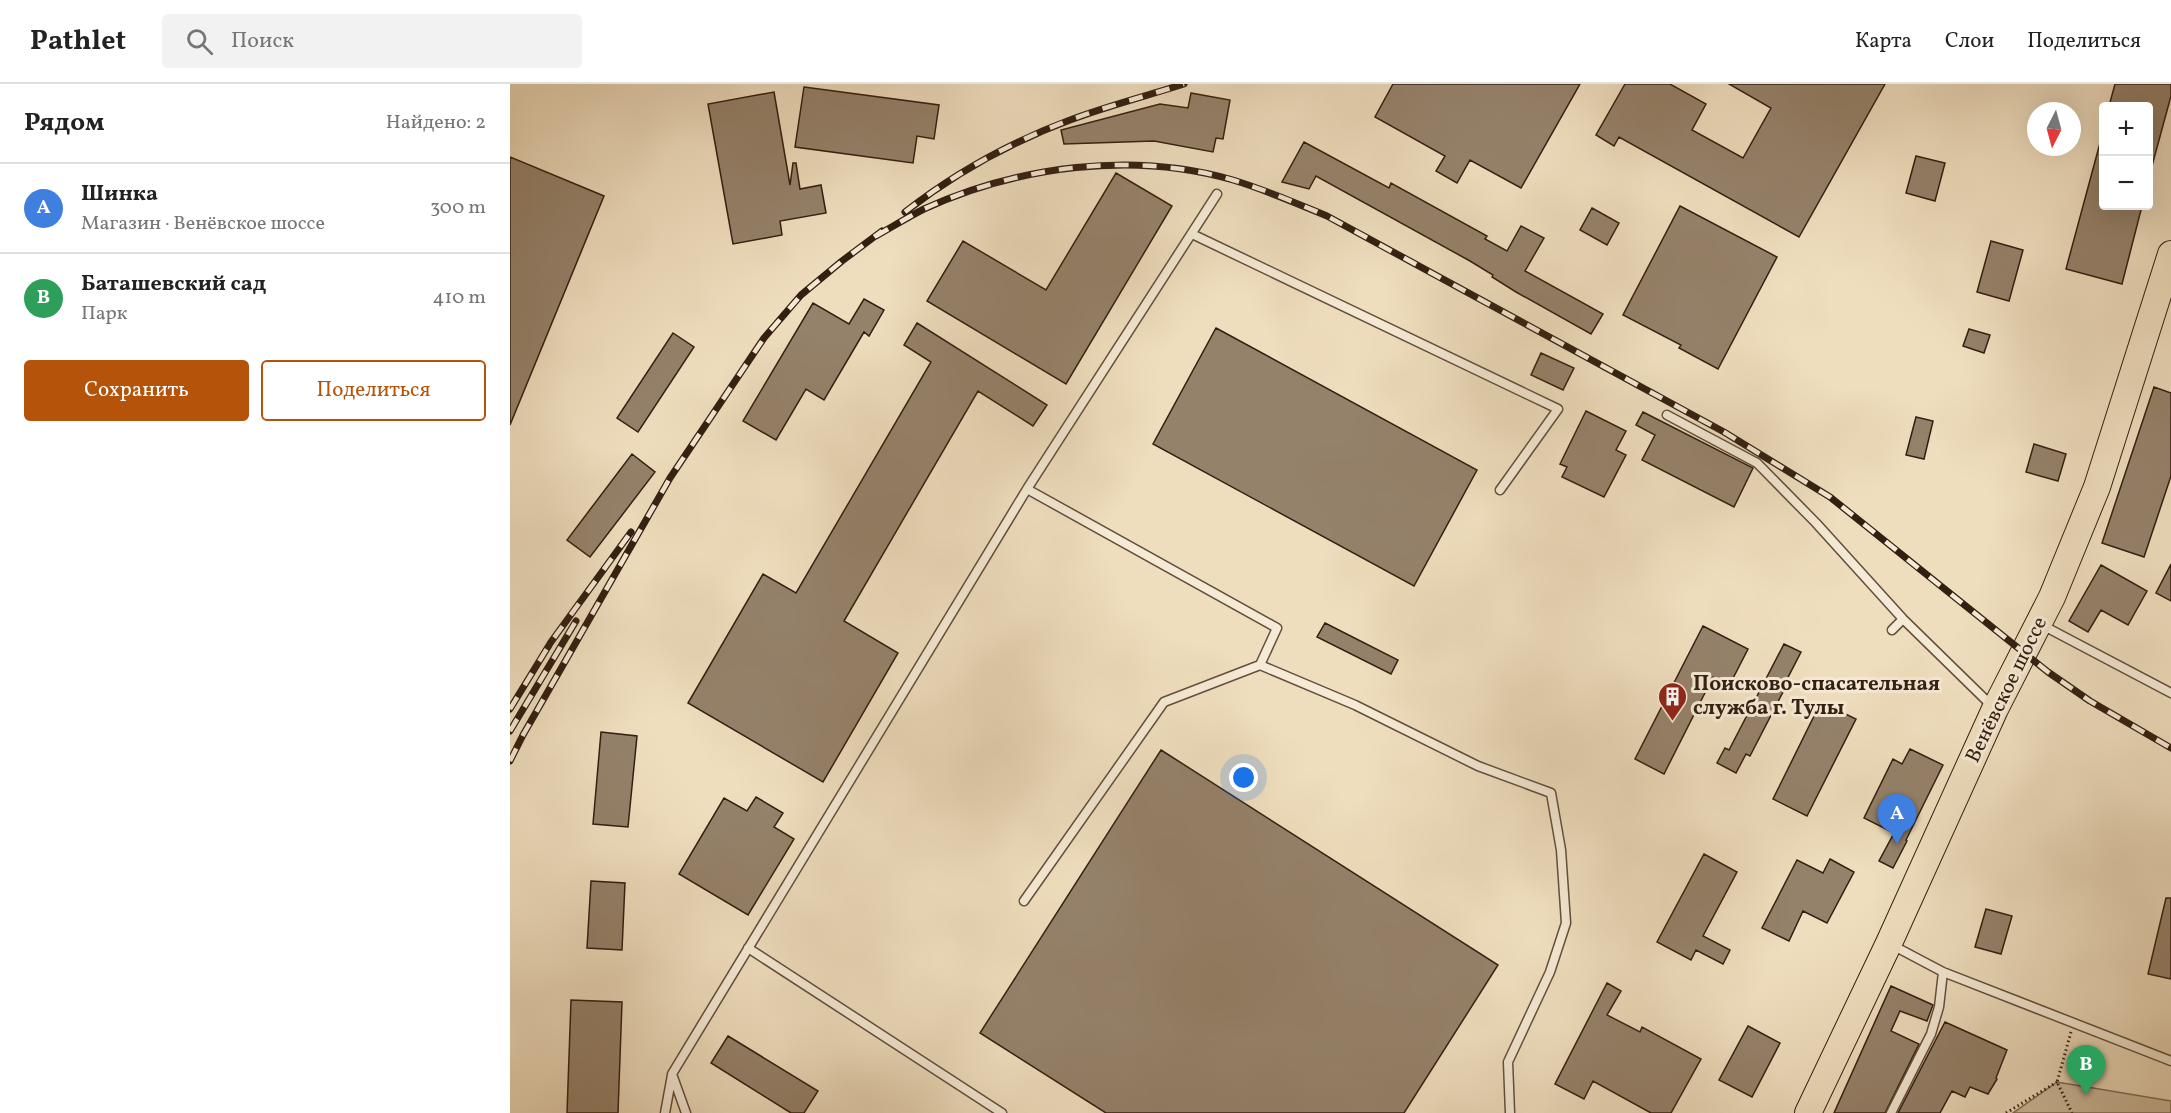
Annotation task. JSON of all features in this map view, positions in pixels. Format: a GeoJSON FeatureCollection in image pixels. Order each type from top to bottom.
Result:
{"type":"FeatureCollection","features":[{"type":"Feature","properties":{"kind":"main road","name":"Венёвское шоссе"},"geometry":{"type":"LineString","coordinates":[[1808,1113],[1889,943],[1995,710],[2040,624],[2097,487],[2171,254]]}},
{"type":"Feature","properties":{"kind":"lane"},"geometry":{"type":"LineString","coordinates":[[665,1113],[672,1074],[1027,489],[1217,194]]}},
{"type":"Feature","properties":{"kind":"lane"},"geometry":{"type":"LineString","coordinates":[[1191,234],[1558,409],[1500,490]]}},
{"type":"Feature","properties":{"kind":"lane"},"geometry":{"type":"LineString","coordinates":[[1667,415],[1757,463],[1904,619],[1995,710]]}},
{"type":"Feature","properties":{"kind":"lane"},"geometry":{"type":"LineString","coordinates":[[1027,489],[1277,628],[1260,665]]}},
{"type":"Feature","properties":{"kind":"lane"},"geometry":{"type":"LineString","coordinates":[[1892,630],[1904,619]]}},
{"type":"Feature","properties":{"kind":"lane"},"geometry":{"type":"LineString","coordinates":[[2040,624],[2171,693]]}},
{"type":"Feature","properties":{"kind":"lane"},"geometry":{"type":"LineString","coordinates":[[1024,901],[1164,702],[1260,665],[1355,705],[1478,766],[1551,793],[1562,850],[1566,924],[1550,972],[1508,1062],[1510,1113]]}},
{"type":"Feature","properties":{"kind":"lane"},"geometry":{"type":"LineString","coordinates":[[1889,943],[1943,972],[2171,1061]]}},
{"type":"Feature","properties":{"kind":"lane"},"geometry":{"type":"LineString","coordinates":[[748,948],[1002,1113]]}},
{"type":"Feature","properties":{"kind":"lane"},"geometry":{"type":"LineString","coordinates":[[1891,1113],[1931,1034],[1939,1007],[1943,972]]}},
{"type":"Feature","properties":{"kind":"lane"},"geometry":{"type":"LineString","coordinates":[[672,1074],[686,1113]]}},
{"type":"Feature","properties":{"kind":"path"},"geometry":{"type":"LineString","coordinates":[[2072,1113],[2057,1082],[2073,1024]]}},
{"type":"Feature","properties":{"kind":"path"},"geometry":{"type":"LineString","coordinates":[[2006,1113],[2057,1082]]}},
{"type":"Feature","properties":{"kind":"shaded area"},"geometry":{"type":"Polygon","coordinates":[[[2057,1082],[2171,1101],[2171,1113],[2013,1113],[2057,1082]]]}},
{"type":"Feature","properties":{"kind":"building"},"geometry":{"type":"Polygon","coordinates":[[[1393,84],[1580,84],[1521,188],[1470,160],[1457,183],[1436,171],[1445,156],[1375,117],[1393,84]]]}},
{"type":"Feature","properties":{"kind":"building"},"geometry":{"type":"Polygon","coordinates":[[[1625,84],[1670,84],[1706,104],[1692,130],[1743,158],[1771,108],[1729,84],[1885,84],[1799,237],[1619,137],[1614,146],[1596,135],[1625,84]]]}},
{"type":"Feature","properties":{"kind":"building"},"geometry":{"type":"Polygon","coordinates":[[[2115,84],[2171,84],[2171,96],[2153,162],[2153,102],[2110,102],[2115,84]]]}},
{"type":"Feature","properties":{"kind":"building"},"geometry":{"type":"Polygon","coordinates":[[[804,87],[939,105],[934,139],[917,136],[913,163],[795,147],[804,87]]]}},
{"type":"Feature","properties":{"kind":"building"},"geometry":{"type":"Polygon","coordinates":[[[774,92],[790,185],[793,163],[796,163],[800,189],[821,185],[826,213],[780,221],[782,235],[733,244],[708,104],[774,92]]]}},
{"type":"Feature","properties":{"kind":"building"},"geometry":{"type":"Polygon","coordinates":[[[1191,93],[1230,100],[1223,139],[1216,138],[1213,152],[1154,141],[1064,144],[1061,130],[1160,104],[1188,108],[1191,93]]]}},
{"type":"Feature","properties":{"kind":"building"},"geometry":{"type":"Polygon","coordinates":[[[1304,142],[1389,188],[1391,183],[1487,236],[1485,239],[1507,251],[1521,226],[1544,238],[1525,271],[1603,314],[1591,334],[1516,292],[1470,261],[1316,176],[1309,189],[1282,182],[1304,142]]]}},
{"type":"Feature","properties":{"kind":"building"},"geometry":{"type":"Polygon","coordinates":[[[2099,147],[2099,210],[2141,210],[2122,284],[2066,269],[2099,147]]]}},
{"type":"Feature","properties":{"kind":"building"},"geometry":{"type":"Polygon","coordinates":[[[1916,156],[1945,163],[1935,201],[1906,193],[1916,156]]]}},
{"type":"Feature","properties":{"kind":"building"},"geometry":{"type":"Polygon","coordinates":[[[510,157],[604,196],[510,425],[510,157]]]}},
{"type":"Feature","properties":{"kind":"building"},"geometry":{"type":"Polygon","coordinates":[[[1116,173],[1172,206],[1066,384],[927,301],[963,241],[1046,290],[1116,173]]]}},
{"type":"Feature","properties":{"kind":"building"},"geometry":{"type":"Polygon","coordinates":[[[1680,206],[1777,257],[1718,369],[1679,348],[1681,345],[1623,315],[1680,206]]]}},
{"type":"Feature","properties":{"kind":"building"},"geometry":{"type":"Polygon","coordinates":[[[1592,208],[1619,223],[1607,245],[1580,230],[1592,208]]]}},
{"type":"Feature","properties":{"kind":"building"},"geometry":{"type":"Polygon","coordinates":[[[1991,241],[2023,250],[2009,301],[1977,292],[1991,241]]]}},
{"type":"Feature","properties":{"kind":"building"},"geometry":{"type":"Polygon","coordinates":[[[864,299],[884,310],[869,336],[864,332],[824,400],[806,389],[776,440],[743,421],[813,303],[849,324],[864,299]]]}},
{"type":"Feature","properties":{"kind":"building"},"geometry":{"type":"Polygon","coordinates":[[[917,323],[1047,405],[1033,426],[978,391],[844,621],[898,653],[823,782],[688,703],[763,574],[796,593],[931,362],[904,345],[917,323]]]}},
{"type":"Feature","properties":{"kind":"building"},"geometry":{"type":"Polygon","coordinates":[[[1216,328],[1477,470],[1414,586],[1153,444],[1216,328]]]}},
{"type":"Feature","properties":{"kind":"building"},"geometry":{"type":"Polygon","coordinates":[[[1969,329],[1990,335],[1984,353],[1963,346],[1969,329]]]}},
{"type":"Feature","properties":{"kind":"building"},"geometry":{"type":"Polygon","coordinates":[[[673,333],[694,347],[638,432],[617,418],[673,333]]]}},
{"type":"Feature","properties":{"kind":"building"},"geometry":{"type":"Polygon","coordinates":[[[1541,353],[1574,368],[1563,390],[1531,375],[1541,353]]]}},
{"type":"Feature","properties":{"kind":"building"},"geometry":{"type":"Polygon","coordinates":[[[2154,387],[2171,393],[2171,476],[2144,557],[2102,543],[2154,387]]]}},
{"type":"Feature","properties":{"kind":"building"},"geometry":{"type":"Polygon","coordinates":[[[1586,411],[1626,431],[1616,450],[1626,455],[1604,497],[1562,477],[1567,467],[1560,464],[1586,411]]]}},
{"type":"Feature","properties":{"kind":"building"},"geometry":{"type":"Polygon","coordinates":[[[1643,412],[1753,468],[1734,507],[1642,460],[1655,435],[1636,425],[1643,412]]]}},
{"type":"Feature","properties":{"kind":"building"},"geometry":{"type":"Polygon","coordinates":[[[1916,417],[1933,421],[1924,459],[1906,455],[1916,417]]]}},
{"type":"Feature","properties":{"kind":"building"},"geometry":{"type":"Polygon","coordinates":[[[2034,444],[2066,454],[2058,481],[2026,472],[2034,444]]]}},
{"type":"Feature","properties":{"kind":"building"},"geometry":{"type":"Polygon","coordinates":[[[632,454],[655,472],[590,557],[567,540],[632,454]]]}},
{"type":"Feature","properties":{"kind":"building"},"geometry":{"type":"Polygon","coordinates":[[[2171,564],[2171,601],[2156,593],[2171,564]]]}},
{"type":"Feature","properties":{"kind":"building"},"geometry":{"type":"Polygon","coordinates":[[[2101,565],[2147,591],[2128,625],[2101,610],[2088,632],[2069,621],[2101,565]]]}},
{"type":"Feature","properties":{"kind":"building"},"geometry":{"type":"Polygon","coordinates":[[[1325,623],[1398,660],[1391,674],[1317,637],[1325,623]]]}},
{"type":"Feature","properties":{"kind":"building","name":"Поисково-спасательная служба г. Тулы"},"geometry":{"type":"Polygon","coordinates":[[[1703,626],[1748,649],[1729,686],[1713,677],[1664,774],[1635,759],[1703,626]]]}},
{"type":"Feature","properties":{"kind":"building"},"geometry":{"type":"Polygon","coordinates":[[[1784,644],[1801,652],[1750,756],[1746,754],[1736,773],[1717,763],[1725,748],[1729,750],[1784,644]]]}},
{"type":"Feature","properties":{"kind":"building"},"geometry":{"type":"Polygon","coordinates":[[[1821,702],[1856,719],[1807,816],[1773,799],[1821,702]]]}},
{"type":"Feature","properties":{"kind":"building"},"geometry":{"type":"Polygon","coordinates":[[[601,732],[637,736],[628,827],[593,824],[601,732]]]}},
{"type":"Feature","properties":{"kind":"building"},"geometry":{"type":"Polygon","coordinates":[[[1910,749],[1943,765],[1893,868],[1879,861],[1894,833],[1864,818],[1893,759],[1902,764],[1910,749]]]}},
{"type":"Feature","properties":{"kind":"building"},"geometry":{"type":"Polygon","coordinates":[[[1161,750],[1498,965],[1404,1113],[1106,1113],[980,1033],[1161,750]]]}},
{"type":"Feature","properties":{"kind":"building"},"geometry":{"type":"Polygon","coordinates":[[[756,797],[783,813],[774,827],[794,839],[748,915],[679,874],[724,798],[747,811],[756,797]]]}},
{"type":"Feature","properties":{"kind":"building"},"geometry":{"type":"Polygon","coordinates":[[[1704,854],[1737,872],[1703,936],[1730,950],[1723,964],[1696,950],[1691,960],[1657,942],[1704,854]]]}},
{"type":"Feature","properties":{"kind":"building"},"geometry":{"type":"Polygon","coordinates":[[[1830,859],[1854,872],[1827,923],[1803,911],[1789,941],[1762,928],[1797,860],[1823,873],[1830,859]]]}},
{"type":"Feature","properties":{"kind":"building"},"geometry":{"type":"Polygon","coordinates":[[[591,881],[625,883],[622,950],[587,948],[591,881]]]}},
{"type":"Feature","properties":{"kind":"building"},"geometry":{"type":"Polygon","coordinates":[[[2166,898],[2171,898],[2171,979],[2148,974],[2166,898]]]}},
{"type":"Feature","properties":{"kind":"building"},"geometry":{"type":"Polygon","coordinates":[[[1986,909],[2012,916],[2001,954],[1975,947],[1986,909]]]}},
{"type":"Feature","properties":{"kind":"building"},"geometry":{"type":"Polygon","coordinates":[[[1607,983],[1621,991],[1607,1015],[1640,1032],[1642,1027],[1701,1059],[1671,1113],[1651,1113],[1593,1081],[1584,1099],[1555,1084],[1607,983]]]}},
{"type":"Feature","properties":{"kind":"building"},"geometry":{"type":"Polygon","coordinates":[[[1891,986],[1933,1005],[1927,1021],[1900,1011],[1891,1031],[1919,1044],[1885,1113],[1834,1113],[1891,986]]]}},
{"type":"Feature","properties":{"kind":"building"},"geometry":{"type":"Polygon","coordinates":[[[571,1000],[622,1002],[618,1113],[567,1113],[571,1000]]]}},
{"type":"Feature","properties":{"kind":"building"},"geometry":{"type":"Polygon","coordinates":[[[1945,1022],[2007,1050],[1997,1079],[1988,1094],[1970,1087],[1965,1097],[1952,1091],[1940,1113],[1898,1113],[1945,1022]]]}},
{"type":"Feature","properties":{"kind":"building"},"geometry":{"type":"Polygon","coordinates":[[[1748,1026],[1780,1043],[1752,1097],[1719,1080],[1748,1026]]]}},
{"type":"Feature","properties":{"kind":"building"},"geometry":{"type":"Polygon","coordinates":[[[728,1036],[818,1091],[804,1113],[791,1113],[711,1063],[728,1036]]]}},
{"type":"Feature","properties":{"kind":"railway"},"geometry":{"type":"LineString","coordinates":[[905,212],[944,184],[1026,138],[1084,115],[1184,84]]}},
{"type":"Feature","properties":{"kind":"railway"},"geometry":{"type":"LineString","coordinates":[[876,236],[924,209],[960,194],[1037,173],[1076,168],[1116,165],[1156,166],[1195,171],[1233,180],[1281,197],[1327,216],[1724,432],[1830,497],[2048,672],[2090,701],[2171,748]]}},
{"type":"Feature","properties":{"kind":"railway"},"geometry":{"type":"LineString","coordinates":[[510,761],[670,478],[764,338],[801,295],[882,231]]}},
{"type":"Feature","properties":{"kind":"railway"},"geometry":{"type":"LineString","coordinates":[[510,709],[551,642],[631,532]]}},
{"type":"Feature","properties":{"kind":"railway"},"geometry":{"type":"LineString","coordinates":[[510,731],[576,621]]}},
{"type":"Feature","properties":{"kind":"place","name":"Поисково-спасательная служба г. Тулы"},"geometry":{"type":"Point","coordinates":[1672,722]}},
{"type":"Feature","properties":{"kind":"place","name":"Шинка"},"geometry":{"type":"Point","coordinates":[1897,844]}},
{"type":"Feature","properties":{"kind":"place","name":"Баташевский сад"},"geometry":{"type":"Point","coordinates":[2086,1095]}}]}
